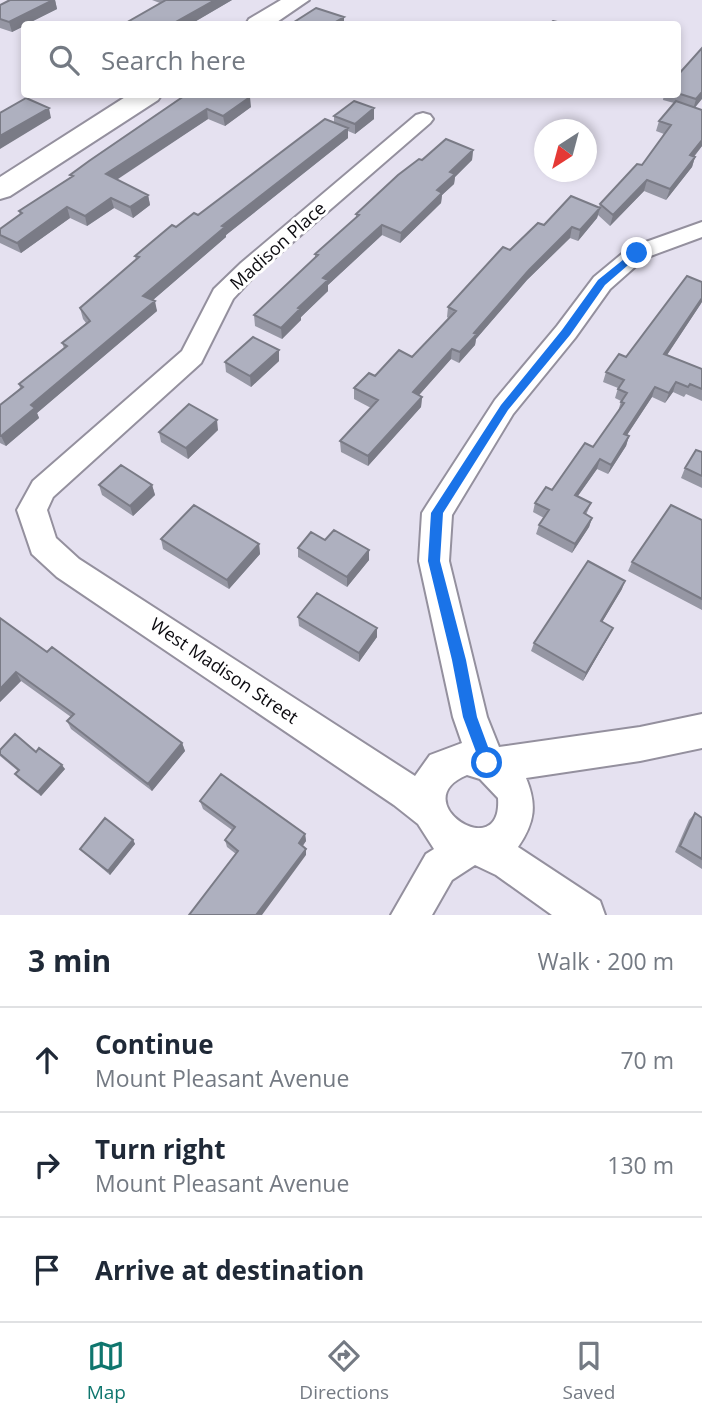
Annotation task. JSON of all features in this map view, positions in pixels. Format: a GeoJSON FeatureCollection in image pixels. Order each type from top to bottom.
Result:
{"type":"FeatureCollection","features":[{"type":"Feature","properties":{"kind":"street"},"geometry":{"type":"LineString","coordinates":[[263,21],[297,0]]}},
{"type":"Feature","properties":{"kind":"street"},"geometry":{"type":"LineString","coordinates":[[0,190],[143,98]]}},
{"type":"Feature","properties":{"kind":"street","name":"Madison Place"},"geometry":{"type":"LineString","coordinates":[[44,545],[32,510],[43,489],[192,356],[223,295],[249,268],[423,119]]}},
{"type":"Feature","properties":{"kind":"street"},"geometry":{"type":"LineString","coordinates":[[586,915],[480,851],[457,786],[470,717],[434,561],[437,513],[504,407],[566,332],[602,283],[637,253],[702,229]]}},
{"type":"Feature","properties":{"kind":"street","name":"West Madison Street"},"geometry":{"type":"LineString","coordinates":[[44,545],[68,568],[457,786]]}},
{"type":"Feature","properties":{"kind":"street"},"geometry":{"type":"LineString","coordinates":[[457,786],[702,731]]}},
{"type":"Feature","properties":{"kind":"street"},"geometry":{"type":"LineString","coordinates":[[410,915],[515,815],[516,800],[457,786]]}},
{"type":"Feature","properties":{"kind":"building"},"geometry":{"type":"Polygon","coordinates":[[[10,0],[53,0],[9,22],[0,19],[0,5],[10,0]]]}},
{"type":"Feature","properties":{"kind":"building"},"geometry":{"type":"Polygon","coordinates":[[[166,0],[215,0],[177,21],[129,21],[166,0]]]}},
{"type":"Feature","properties":{"kind":"building"},"geometry":{"type":"Polygon","coordinates":[[[316,8],[344,17],[337,21],[296,21],[316,8]]]}},
{"type":"Feature","properties":{"kind":"building"},"geometry":{"type":"Polygon","coordinates":[[[702,48],[702,92],[696,99],[681,94],[681,72],[702,48]]]}},
{"type":"Feature","properties":{"kind":"building"},"geometry":{"type":"Polygon","coordinates":[[[26,98],[49,108],[0,136],[0,113],[26,98]]]}},
{"type":"Feature","properties":{"kind":"building"},"geometry":{"type":"Polygon","coordinates":[[[181,98],[249,98],[223,116],[207,109],[106,174],[148,195],[130,207],[111,198],[85,216],[67,207],[17,243],[0,235],[0,229],[22,213],[19,211],[73,176],[70,175],[181,98]]]}},
{"type":"Feature","properties":{"kind":"building"},"geometry":{"type":"Polygon","coordinates":[[[354,101],[374,108],[355,124],[334,116],[354,101]]]}},
{"type":"Feature","properties":{"kind":"building"},"geometry":{"type":"Polygon","coordinates":[[[676,101],[702,110],[702,140],[690,155],[695,157],[670,189],[647,180],[613,215],[600,204],[637,164],[642,165],[671,125],[659,121],[676,101]]]}},
{"type":"Feature","properties":{"kind":"building"},"geometry":{"type":"Polygon","coordinates":[[[325,119],[348,128],[222,226],[225,227],[143,296],[155,301],[31,405],[35,408],[0,436],[0,405],[23,387],[19,384],[67,346],[62,343],[90,321],[80,308],[172,225],[176,227],[194,213],[198,215],[325,119]]]}},
{"type":"Feature","properties":{"kind":"building"},"geometry":{"type":"Polygon","coordinates":[[[446,139],[473,150],[450,172],[455,174],[437,190],[442,193],[401,233],[382,225],[323,278],[328,280],[281,328],[254,315],[398,175],[419,159],[422,160],[446,139]]]}},
{"type":"Feature","properties":{"kind":"building"},"geometry":{"type":"Polygon","coordinates":[[[571,196],[600,208],[580,230],[572,227],[529,270],[460,352],[452,349],[413,392],[422,397],[368,456],[340,441],[378,400],[354,388],[369,373],[375,376],[399,350],[412,357],[456,311],[448,307],[503,247],[510,250],[538,223],[544,225],[571,196]]]}},
{"type":"Feature","properties":{"kind":"building"},"geometry":{"type":"Polygon","coordinates":[[[687,276],[702,282],[702,298],[664,354],[702,369],[702,389],[676,382],[669,393],[655,387],[624,434],[629,436],[611,465],[600,459],[575,495],[591,503],[584,513],[592,518],[575,544],[539,525],[549,510],[535,503],[546,487],[552,490],[585,443],[593,447],[624,403],[621,402],[627,393],[618,389],[624,380],[606,372],[619,354],[626,357],[687,276]]]}},
{"type":"Feature","properties":{"kind":"building"},"geometry":{"type":"Polygon","coordinates":[[[253,337],[279,350],[250,376],[225,362],[253,337]]]}},
{"type":"Feature","properties":{"kind":"building"},"geometry":{"type":"Polygon","coordinates":[[[189,404],[217,420],[186,448],[159,432],[189,404]]]}},
{"type":"Feature","properties":{"kind":"building"},"geometry":{"type":"Polygon","coordinates":[[[696,450],[702,452],[702,476],[685,468],[696,450]]]}},
{"type":"Feature","properties":{"kind":"building"},"geometry":{"type":"Polygon","coordinates":[[[121,465],[152,485],[130,506],[99,485],[121,465]]]}},
{"type":"Feature","properties":{"kind":"building"},"geometry":{"type":"Polygon","coordinates":[[[194,505],[259,544],[227,580],[161,539],[194,505]]]}},
{"type":"Feature","properties":{"kind":"building"},"geometry":{"type":"Polygon","coordinates":[[[671,505],[702,520],[702,599],[632,562],[671,505]]]}},
{"type":"Feature","properties":{"kind":"building"},"geometry":{"type":"Polygon","coordinates":[[[334,530],[369,550],[347,577],[298,548],[311,532],[325,540],[334,530]]]}},
{"type":"Feature","properties":{"kind":"building"},"geometry":{"type":"Polygon","coordinates":[[[588,561],[625,581],[601,621],[613,628],[586,673],[534,643],[588,561]]]}},
{"type":"Feature","properties":{"kind":"building"},"geometry":{"type":"Polygon","coordinates":[[[317,593],[377,628],[359,653],[298,617],[317,593]]]}},
{"type":"Feature","properties":{"kind":"building"},"geometry":{"type":"Polygon","coordinates":[[[0,618],[47,652],[52,647],[182,743],[148,784],[67,721],[74,714],[16,672],[0,689],[0,618]]]}},
{"type":"Feature","properties":{"kind":"building"},"geometry":{"type":"Polygon","coordinates":[[[15,734],[36,752],[39,748],[62,765],[38,792],[15,774],[19,770],[0,754],[0,750],[15,734]]]}},
{"type":"Feature","properties":{"kind":"building"},"geometry":{"type":"Polygon","coordinates":[[[221,774],[305,834],[299,843],[306,849],[256,915],[189,915],[238,851],[225,840],[235,827],[200,801],[221,774]]]}},
{"type":"Feature","properties":{"kind":"building"},"geometry":{"type":"Polygon","coordinates":[[[695,813],[702,818],[702,859],[680,846],[695,813]]]}},
{"type":"Feature","properties":{"kind":"building"},"geometry":{"type":"Polygon","coordinates":[[[105,818],[133,840],[108,871],[80,849],[105,818]]]}},
{"type":"Feature","properties":{"kind":"route"},"geometry":{"type":"LineString","coordinates":[[487,763],[470,717],[434,561],[437,513],[504,407],[566,332],[602,283],[637,253]]}}]}
